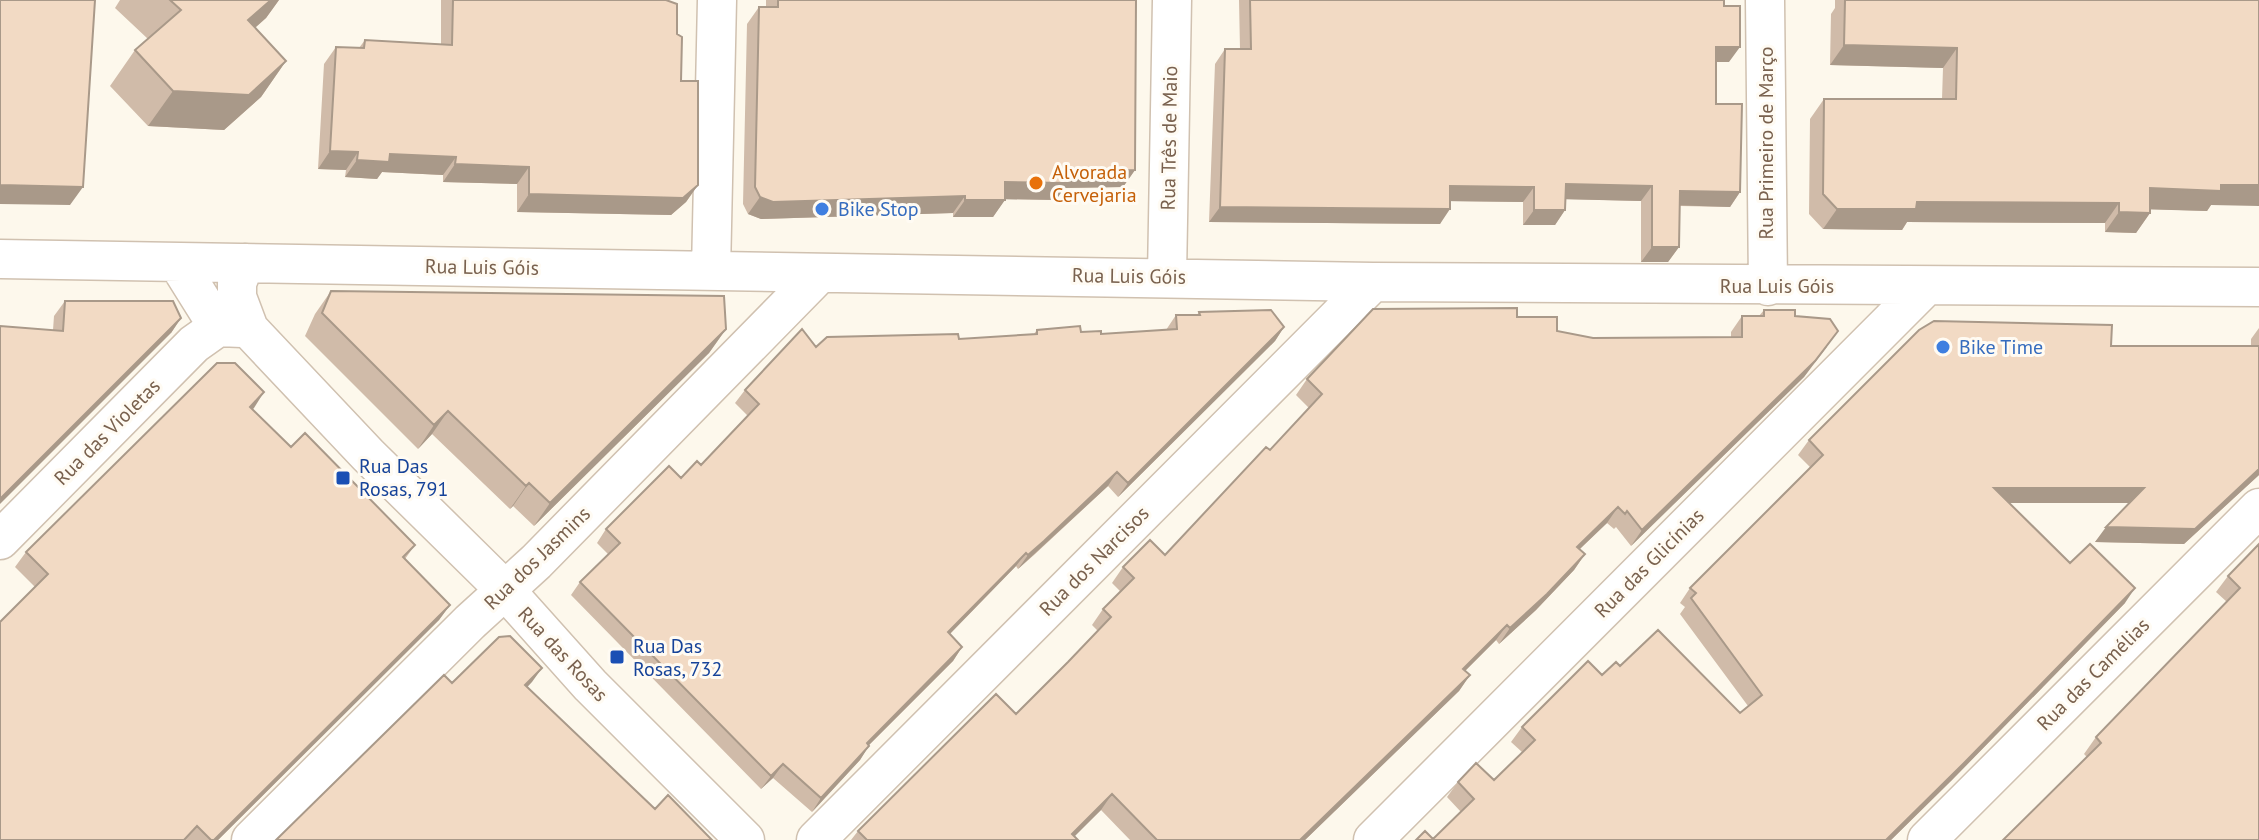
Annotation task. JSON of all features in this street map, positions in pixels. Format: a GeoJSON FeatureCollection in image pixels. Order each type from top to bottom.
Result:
{"type":"FeatureCollection","features":[{"type":"Feature","properties":{"kind":"street"},"geometry":{"type":"LineString","coordinates":[[711,271],[717,0]]}},
{"type":"Feature","properties":{"kind":"street","name":"Rua Três de Maio"},"geometry":{"type":"LineString","coordinates":[[1167,276],[1172,0]]}},
{"type":"Feature","properties":{"kind":"street","name":"Rua Primeiro de Março"},"geometry":{"type":"LineString","coordinates":[[1765,0],[1768,286]]}},
{"type":"Feature","properties":{"kind":"street","name":"Rua Luis Góis"},"geometry":{"type":"LineString","coordinates":[[0,259],[1167,276],[1373,282],[2259,287]]}},
{"type":"Feature","properties":{"kind":"street","name":"Rua das Rosas"},"geometry":{"type":"LineString","coordinates":[[178,263],[234,328],[505,590],[590,685],[745,840]]}},
{"type":"Feature","properties":{"kind":"street","name":"Rua das Rosas"},"geometry":{"type":"LineString","coordinates":[[234,328],[237,283],[245,263]]}},
{"type":"Feature","properties":{"kind":"street","name":"Rua dos Jasmins"},"geometry":{"type":"LineString","coordinates":[[251,840],[820,273]]}},
{"type":"Feature","properties":{"kind":"street","name":"Rua dos Narcisos"},"geometry":{"type":"LineString","coordinates":[[816,840],[1373,282]]}},
{"type":"Feature","properties":{"kind":"street","name":"Rua das Glicínias"},"geometry":{"type":"LineString","coordinates":[[1373,840],[1925,287]]}},
{"type":"Feature","properties":{"kind":"street","name":"Rua das Violetas"},"geometry":{"type":"LineString","coordinates":[[0,540],[194,344],[234,328]]}},
{"type":"Feature","properties":{"kind":"street","name":"Rua das Camélias"},"geometry":{"type":"LineString","coordinates":[[1927,840],[2259,508]]}},
{"type":"Feature","properties":{"kind":"building"},"geometry":{"type":"Polygon","coordinates":[[[0,0],[95,0],[83,187],[0,185],[0,0]]]}},
{"type":"Feature","properties":{"kind":"building"},"geometry":{"type":"Polygon","coordinates":[[[170,0],[271,0],[248,20],[286,61],[249,95],[173,91],[135,50],[181,10],[170,0]]]}},
{"type":"Feature","properties":{"kind":"building"},"geometry":{"type":"Polygon","coordinates":[[[453,0],[666,0],[677,4],[677,34],[682,37],[681,81],[698,81],[698,185],[683,198],[529,194],[529,167],[455,164],[456,157],[390,154],[389,162],[357,160],[358,152],[330,151],[336,47],[364,48],[365,40],[452,45],[453,0]]]}},
{"type":"Feature","properties":{"kind":"building"},"geometry":{"type":"Polygon","coordinates":[[[778,0],[1136,0],[1135,170],[1068,171],[1068,183],[1005,182],[1005,200],[965,200],[965,196],[773,202],[760,197],[755,187],[759,7],[778,7],[778,0]]]}},
{"type":"Feature","properties":{"kind":"building"},"geometry":{"type":"Polygon","coordinates":[[[1250,0],[1724,0],[1724,6],[1740,6],[1740,47],[1716,47],[1716,104],[1742,104],[1740,192],[1680,191],[1679,247],[1652,247],[1652,186],[1566,184],[1565,210],[1534,210],[1534,187],[1450,186],[1450,209],[1220,207],[1225,49],[1251,49],[1250,0]]]}},
{"type":"Feature","properties":{"kind":"building"},"geometry":{"type":"Polygon","coordinates":[[[1845,0],[2259,0],[2259,185],[2221,185],[2221,191],[2150,188],[2150,213],[2119,212],[2119,203],[1917,202],[1916,209],[1837,209],[1823,194],[1824,99],[1956,99],[1957,48],[1844,45],[1845,0]]]}},
{"type":"Feature","properties":{"kind":"building"},"geometry":{"type":"Polygon","coordinates":[[[331,291],[724,296],[726,329],[550,503],[529,483],[526,486],[448,411],[434,425],[322,313],[331,291]]]}},
{"type":"Feature","properties":{"kind":"building"},"geometry":{"type":"Polygon","coordinates":[[[65,301],[173,301],[181,318],[0,499],[0,326],[63,331],[65,301]]]}},
{"type":"Feature","properties":{"kind":"building"},"geometry":{"type":"Polygon","coordinates":[[[1517,308],[1517,317],[1557,317],[1557,331],[1593,338],[1742,337],[1742,316],[1764,316],[1764,310],[1795,310],[1795,316],[1830,319],[1838,331],[1815,361],[1642,530],[1627,511],[1625,514],[1618,507],[1577,547],[1585,554],[1547,594],[1510,628],[1507,625],[1463,669],[1470,675],[1300,840],[1157,840],[1112,794],[1072,834],[1078,840],[867,840],[858,831],[996,694],[1016,714],[1068,662],[1111,617],[1103,609],[1134,578],[1123,567],[1150,540],[1165,555],[1266,447],[1270,450],[1322,394],[1307,379],[1373,309],[1517,308]]]}},
{"type":"Feature","properties":{"kind":"building"},"geometry":{"type":"Polygon","coordinates":[[[1271,310],[1284,327],[1128,483],[1117,472],[1044,541],[1028,555],[1026,553],[948,632],[962,647],[867,743],[869,746],[821,798],[783,764],[771,776],[580,582],[620,543],[606,529],[669,466],[681,478],[697,461],[701,465],[759,404],[745,390],[802,329],[816,347],[827,337],[958,334],[959,339],[1037,334],[1037,330],[1080,326],[1081,332],[1101,331],[1101,334],[1177,329],[1176,315],[1271,310]]]}},
{"type":"Feature","properties":{"kind":"building"},"geometry":{"type":"Polygon","coordinates":[[[1934,321],[2112,325],[2111,346],[2259,346],[2259,469],[2195,529],[2106,527],[2144,488],[1994,488],[2070,563],[2090,544],[2135,588],[1886,840],[1416,840],[1425,831],[1433,839],[1474,799],[1458,782],[1476,763],[1494,780],[1535,740],[1522,727],[1588,661],[1602,675],[1616,662],[1620,666],[1658,630],[1740,713],[1762,695],[1691,598],[1696,593],[1690,588],[1823,455],[1809,440],[1919,330],[1934,321]]]}},
{"type":"Feature","properties":{"kind":"building"},"geometry":{"type":"Polygon","coordinates":[[[217,363],[235,363],[264,392],[250,407],[291,447],[305,433],[415,545],[403,557],[450,605],[214,840],[197,826],[184,840],[0,840],[0,622],[48,574],[26,552],[217,363]]]}},
{"type":"Feature","properties":{"kind":"building"},"geometry":{"type":"Polygon","coordinates":[[[2259,544],[2259,840],[2003,840],[2101,743],[2096,737],[2240,588],[2228,576],[2259,544]]]}},
{"type":"Feature","properties":{"kind":"building"},"geometry":{"type":"Polygon","coordinates":[[[510,636],[542,668],[525,685],[655,809],[668,795],[712,840],[276,840],[444,675],[452,683],[499,637],[510,636]]]}},
{"type":"Feature","properties":{"kind":"place","name":"Alvorada Cervejaria"},"geometry":{"type":"Point","coordinates":[1036,183]}},
{"type":"Feature","properties":{"kind":"place","name":"Bike Stop"},"geometry":{"type":"Point","coordinates":[822,209]}},
{"type":"Feature","properties":{"kind":"place","name":"Bike Time"},"geometry":{"type":"Point","coordinates":[1943,347]}},
{"type":"Feature","properties":{"kind":"place","name":"Rua Das Rosas, 791"},"geometry":{"type":"Point","coordinates":[343,478]}},
{"type":"Feature","properties":{"kind":"place","name":"Rua Das Rosas, 732"},"geometry":{"type":"Point","coordinates":[617,657]}}]}
